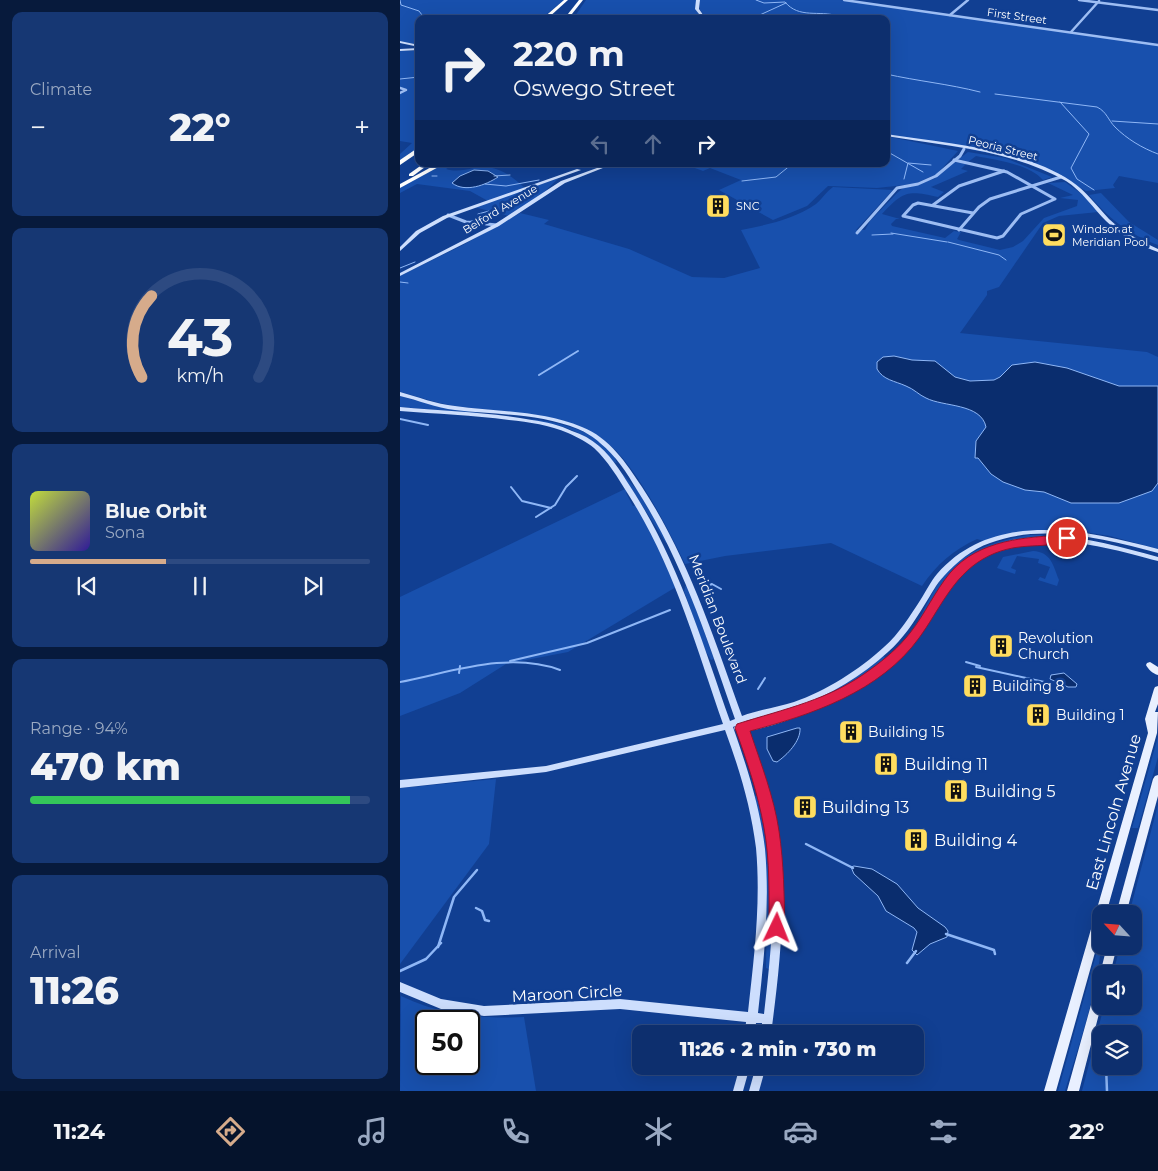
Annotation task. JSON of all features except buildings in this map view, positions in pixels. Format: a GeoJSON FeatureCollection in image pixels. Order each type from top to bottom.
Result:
{"type":"FeatureCollection","features":[{"type":"Feature","properties":{"kind":"highway"},"geometry":{"type":"LineString","coordinates":[[549,15],[567,0]]}},
{"type":"Feature","properties":{"kind":"highway"},"geometry":{"type":"LineString","coordinates":[[555,15],[567,0]]}},
{"type":"Feature","properties":{"kind":"highway"},"geometry":{"type":"LineString","coordinates":[[570,15],[583,0]]}},
{"type":"Feature","properties":{"kind":"highway"},"geometry":{"type":"LineString","coordinates":[[574,15],[583,0]]}},
{"type":"Feature","properties":{"kind":"highway"},"geometry":{"type":"LineString","coordinates":[[400,163],[415,152]]}},
{"type":"Feature","properties":{"kind":"highway"},"geometry":{"type":"LineString","coordinates":[[400,168],[415,158]]}},
{"type":"Feature","properties":{"kind":"highway"},"geometry":{"type":"LineString","coordinates":[[400,182],[422,167]]}},
{"type":"Feature","properties":{"kind":"highway"},"geometry":{"type":"LineString","coordinates":[[400,186],[435,167]]}},
{"type":"Feature","properties":{"kind":"main road"},"geometry":{"type":"LineString","coordinates":[[698,0],[697,9],[702,15]]}},
{"type":"Feature","properties":{"kind":"main road"},"geometry":{"type":"LineString","coordinates":[[400,43],[415,47]]}},
{"type":"Feature","properties":{"kind":"main road"},"geometry":{"type":"LineString","coordinates":[[400,50],[415,48]]}},
{"type":"Feature","properties":{"kind":"main road","name":"Peoria Street"},"geometry":{"type":"LineString","coordinates":[[890,136],[1019,161],[1061,177],[1082,191],[1107,219],[1123,231],[1158,251]]}},
{"type":"Feature","properties":{"kind":"main road","name":"Belford Avenue"},"geometry":{"type":"LineString","coordinates":[[400,250],[418,232],[448,215],[590,167]]}},
{"type":"Feature","properties":{"kind":"main road","name":"Belford Avenue"},"geometry":{"type":"LineString","coordinates":[[400,275],[497,225],[561,184],[604,167]]}},
{"type":"Feature","properties":{"kind":"main road","name":"Peoria Street"},"geometry":{"type":"LineString","coordinates":[[1123,231],[1158,246]]}},
{"type":"Feature","properties":{"kind":"main road","name":"Meridian Boulevard"},"geometry":{"type":"LineString","coordinates":[[400,394],[446,406],[556,420],[588,432],[607,445],[642,491],[674,548],[694,596],[766,801],[776,862],[777,913],[767,1025]]}},
{"type":"Feature","properties":{"kind":"main road","name":"Meridian Boulevard"},"geometry":{"type":"LineString","coordinates":[[400,409],[549,425],[580,436],[598,448],[635,499],[671,567],[728,726],[751,799],[762,866],[762,927],[751,1025]]}},
{"type":"Feature","properties":{"kind":"main road"},"geometry":{"type":"LineString","coordinates":[[740,724],[809,699],[862,669],[903,632],[946,569],[966,553],[988,542],[1025,533],[1068,531],[1102,536],[1158,551]]}},
{"type":"Feature","properties":{"kind":"main road"},"geometry":{"type":"LineString","coordinates":[[400,784],[542,770],[728,726],[793,714],[821,704],[856,686],[886,664],[914,636],[955,574],[978,557],[1003,546],[1040,539],[1078,539],[1110,545],[1158,559]]}},
{"type":"Feature","properties":{"kind":"main road"},"geometry":{"type":"LineString","coordinates":[[1158,663],[1150,665],[1158,672]]}},
{"type":"Feature","properties":{"kind":"main road"},"geometry":{"type":"LineString","coordinates":[[1153,733],[1149,719],[1158,689]]}},
{"type":"Feature","properties":{"kind":"main road","name":"East Lincoln Avenue"},"geometry":{"type":"LineString","coordinates":[[1050,1091],[1158,715]]}},
{"type":"Feature","properties":{"kind":"main road"},"geometry":{"type":"LineString","coordinates":[[1123,905],[1158,779]]}},
{"type":"Feature","properties":{"kind":"main road","name":"Maroon Circle"},"geometry":{"type":"LineString","coordinates":[[400,987],[441,1004],[484,1011],[620,1004],[768,1019]]}},
{"type":"Feature","properties":{"kind":"main road"},"geometry":{"type":"LineString","coordinates":[[1073,1091],[1093,1015]]}},
{"type":"Feature","properties":{"kind":"main road"},"geometry":{"type":"LineString","coordinates":[[738,1091],[742,1075]]}},
{"type":"Feature","properties":{"kind":"main road"},"geometry":{"type":"LineString","coordinates":[[756,1091],[760,1075]]}},
{"type":"Feature","properties":{"kind":"street","name":"First Street"},"geometry":{"type":"LineString","coordinates":[[844,0],[1158,45]]}},
{"type":"Feature","properties":{"kind":"street"},"geometry":{"type":"LineString","coordinates":[[950,15],[968,0]]}},
{"type":"Feature","properties":{"kind":"street"},"geometry":{"type":"LineString","coordinates":[[1079,0],[1099,1],[1158,10]]}},
{"type":"Feature","properties":{"kind":"street"},"geometry":{"type":"LineString","coordinates":[[1071,32],[1099,1]]}},
{"type":"Feature","properties":{"kind":"street"},"geometry":{"type":"LineString","coordinates":[[400,88],[406,90],[400,93]]}},
{"type":"Feature","properties":{"kind":"street"},"geometry":{"type":"LineString","coordinates":[[857,233],[897,188],[931,179],[941,173],[960,156],[964,149]]}},
{"type":"Feature","properties":{"kind":"street"},"geometry":{"type":"LineString","coordinates":[[955,159],[1004,171],[1032,185],[1055,200],[1020,214],[1000,237],[903,217],[914,204],[934,205],[973,213]]}},
{"type":"Feature","properties":{"kind":"street"},"geometry":{"type":"LineString","coordinates":[[934,205],[943,196],[960,185],[1004,171]]}},
{"type":"Feature","properties":{"kind":"street"},"geometry":{"type":"LineString","coordinates":[[959,230],[981,204],[993,198],[1061,177]]}},
{"type":"Feature","properties":{"kind":"street"},"geometry":{"type":"LineString","coordinates":[[448,215],[465,222],[497,225]]}},
{"type":"Feature","properties":{"kind":"shaded area"},"geometry":{"type":"Polygon","coordinates":[[[400,0],[564,0],[546,15],[415,15],[415,44],[400,41],[400,0]]]}},
{"type":"Feature","properties":{"kind":"shaded area"},"geometry":{"type":"Polygon","coordinates":[[[586,0],[696,0],[696,10],[700,15],[576,15],[586,0]]]}},
{"type":"Feature","properties":{"kind":"shaded area"},"geometry":{"type":"Polygon","coordinates":[[[700,0],[840,0],[1158,45],[1158,183],[1119,176],[1113,185],[1115,188],[1086,191],[1040,166],[994,154],[890,135],[890,15],[704,15],[700,10],[700,0]]]}},
{"type":"Feature","properties":{"kind":"shaded area"},"geometry":{"type":"Polygon","coordinates":[[[400,51],[415,51],[415,150],[400,162],[400,154],[412,143],[400,141],[400,93],[408,90],[400,88],[400,51]]]}},
{"type":"Feature","properties":{"kind":"shaded area"},"geometry":{"type":"Polygon","coordinates":[[[890,137],[958,151],[937,174],[914,184],[877,188],[828,186],[807,206],[773,220],[719,190],[741,180],[710,168],[703,171],[692,167],[890,167],[890,137]]]}},
{"type":"Feature","properties":{"kind":"shaded area"},"geometry":{"type":"Polygon","coordinates":[[[968,152],[1005,158],[1052,177],[1043,180],[1021,166],[993,159],[976,156],[968,162],[959,159],[968,152]]]}},
{"type":"Feature","properties":{"kind":"shaded area"},"geometry":{"type":"Polygon","coordinates":[[[955,162],[966,164],[961,169],[968,171],[931,187],[944,192],[938,197],[913,193],[907,194],[895,201],[882,214],[900,219],[896,219],[891,224],[892,226],[945,238],[954,231],[961,232],[957,239],[959,240],[1000,250],[1013,247],[1023,241],[1044,218],[1077,206],[1078,200],[1060,198],[1073,195],[1048,183],[1065,182],[1083,195],[1098,212],[1059,216],[1043,223],[999,287],[987,291],[987,295],[960,333],[1147,352],[1158,357],[1158,549],[1110,536],[1071,530],[1030,530],[984,541],[977,539],[968,543],[946,558],[922,586],[831,543],[725,556],[685,564],[650,498],[628,465],[617,451],[590,431],[555,418],[455,406],[400,392],[400,276],[463,245],[520,213],[549,220],[544,224],[629,249],[692,277],[724,278],[760,268],[741,230],[770,224],[799,214],[816,204],[833,187],[893,190],[856,230],[865,230],[870,221],[903,188],[934,179],[955,162]]]}},
{"type":"Feature","properties":{"kind":"shaded area"},"geometry":{"type":"Polygon","coordinates":[[[438,167],[450,167],[446,169],[460,170],[489,167],[508,174],[525,188],[488,201],[470,191],[417,184],[400,193],[400,187],[438,167]]]}},
{"type":"Feature","properties":{"kind":"shaded area"},"geometry":{"type":"Polygon","coordinates":[[[474,170],[488,171],[498,177],[488,183],[469,188],[452,183],[460,176],[474,170]]]}},
{"type":"Feature","properties":{"kind":"shaded area"},"geometry":{"type":"Polygon","coordinates":[[[559,178],[540,196],[509,216],[474,207],[559,178]]]}},
{"type":"Feature","properties":{"kind":"shaded area"},"geometry":{"type":"Polygon","coordinates":[[[1101,193],[1129,222],[1158,240],[1158,245],[1120,225],[1089,195],[1101,193]]]}},
{"type":"Feature","properties":{"kind":"shaded area"},"geometry":{"type":"Polygon","coordinates":[[[894,356],[912,360],[935,361],[955,377],[970,381],[994,380],[1000,377],[1012,365],[1035,362],[1067,368],[1119,386],[1158,386],[1158,483],[1152,491],[1119,503],[1071,503],[1044,492],[1025,490],[1003,482],[991,474],[978,458],[975,458],[976,441],[986,427],[983,419],[969,410],[926,398],[909,387],[883,376],[877,369],[877,362],[883,357],[894,356]]]}},
{"type":"Feature","properties":{"kind":"shaded area"},"geometry":{"type":"Polygon","coordinates":[[[400,396],[436,406],[486,414],[400,407],[400,396]]]}},
{"type":"Feature","properties":{"kind":"shaded area"},"geometry":{"type":"Polygon","coordinates":[[[530,419],[553,422],[593,436],[612,453],[617,463],[613,462],[601,449],[581,434],[557,425],[530,419]]]}},
{"type":"Feature","properties":{"kind":"shaded area"},"geometry":{"type":"Polygon","coordinates":[[[621,472],[638,491],[668,542],[666,543],[621,472]]]}},
{"type":"Feature","properties":{"kind":"shaded area"},"geometry":{"type":"Polygon","coordinates":[[[625,489],[633,506],[636,505],[652,535],[676,587],[568,652],[506,664],[460,693],[400,716],[400,597],[625,489]]]}},
{"type":"Feature","properties":{"kind":"shaded area"},"geometry":{"type":"Polygon","coordinates":[[[1028,535],[1044,535],[980,553],[966,561],[946,580],[918,625],[913,629],[939,582],[957,563],[967,556],[991,545],[1028,535]]]}},
{"type":"Feature","properties":{"kind":"shaded area"},"geometry":{"type":"Polygon","coordinates":[[[1033,551],[1044,554],[1053,564],[1059,580],[1057,586],[1038,580],[1040,577],[1045,579],[1050,567],[1038,563],[1039,559],[1017,556],[1011,568],[1016,570],[1015,574],[997,568],[1003,557],[1033,551]]]}},
{"type":"Feature","properties":{"kind":"shaded area"},"geometry":{"type":"Polygon","coordinates":[[[686,585],[714,659],[711,660],[705,650],[684,591],[686,585]]]}},
{"type":"Feature","properties":{"kind":"shaded area"},"geometry":{"type":"Polygon","coordinates":[[[883,656],[885,657],[880,664],[866,676],[825,699],[824,697],[883,656]]]}},
{"type":"Feature","properties":{"kind":"shaded area"},"geometry":{"type":"Polygon","coordinates":[[[1064,673],[1077,684],[1076,687],[1068,687],[1050,679],[1051,675],[1064,673]]]}},
{"type":"Feature","properties":{"kind":"shaded area"},"geometry":{"type":"Polygon","coordinates":[[[800,728],[800,733],[793,747],[777,762],[773,761],[767,749],[767,737],[800,728]]]}},
{"type":"Feature","properties":{"kind":"shaded area"},"geometry":{"type":"Polygon","coordinates":[[[1158,737],[1158,757],[1139,825],[1138,828],[1132,828],[1158,737]]]}},
{"type":"Feature","properties":{"kind":"shaded area"},"geometry":{"type":"Polygon","coordinates":[[[496,779],[489,844],[400,964],[400,788],[496,779]]]}},
{"type":"Feature","properties":{"kind":"shaded area"},"geometry":{"type":"Polygon","coordinates":[[[755,796],[757,796],[764,816],[772,859],[773,903],[769,969],[766,968],[767,896],[755,796]]]}},
{"type":"Feature","properties":{"kind":"shaded area"},"geometry":{"type":"Polygon","coordinates":[[[1158,805],[1158,1091],[1082,1091],[1092,1052],[1092,1075],[1142,1075],[1142,1025],[1099,1025],[1102,1015],[1142,1015],[1142,965],[1115,965],[1118,955],[1142,955],[1142,905],[1131,905],[1158,805]]]}},
{"type":"Feature","properties":{"kind":"shaded area"},"geometry":{"type":"Polygon","coordinates":[[[851,867],[872,869],[897,884],[918,908],[945,927],[948,931],[947,937],[930,944],[917,955],[912,950],[917,932],[914,928],[886,911],[878,896],[854,874],[851,867]]]}},
{"type":"Feature","properties":{"kind":"shaded area"},"geometry":{"type":"Polygon","coordinates":[[[1096,955],[1100,955],[1098,965],[1093,965],[1096,955]]]}},
{"type":"Feature","properties":{"kind":"shaded area"},"geometry":{"type":"Polygon","coordinates":[[[1092,969],[1092,998],[1088,1014],[1065,1091],[1058,1091],[1092,969]]]}},
{"type":"Feature","properties":{"kind":"shaded area"},"geometry":{"type":"Polygon","coordinates":[[[401,996],[438,1010],[415,1010],[415,1075],[480,1075],[480,1016],[524,1017],[536,1091],[400,1091],[401,996]]]}},
{"type":"Feature","properties":{"kind":"waterway"},"geometry":{"type":"LineString","coordinates":[[400,0],[401,5],[419,11],[422,15]]}},
{"type":"Feature","properties":{"kind":"waterway"},"geometry":{"type":"LineString","coordinates":[[756,0],[764,3],[785,2],[797,11],[834,15]]}},
{"type":"Feature","properties":{"kind":"waterway"},"geometry":{"type":"LineString","coordinates":[[760,15],[786,3]]}},
{"type":"Feature","properties":{"kind":"waterway"},"geometry":{"type":"LineString","coordinates":[[890,75],[980,92]]}},
{"type":"Feature","properties":{"kind":"waterway"},"geometry":{"type":"LineString","coordinates":[[400,79],[415,77]]}},
{"type":"Feature","properties":{"kind":"waterway"},"geometry":{"type":"LineString","coordinates":[[995,94],[1060,102]]}},
{"type":"Feature","properties":{"kind":"waterway"},"geometry":{"type":"LineString","coordinates":[[1060,102],[1097,107],[1125,135],[1141,146],[1158,154]]}},
{"type":"Feature","properties":{"kind":"waterway"},"geometry":{"type":"LineString","coordinates":[[1060,102],[1089,134],[1071,168],[1077,179],[1094,190]]}},
{"type":"Feature","properties":{"kind":"waterway"},"geometry":{"type":"LineString","coordinates":[[1112,121],[1158,124]]}},
{"type":"Feature","properties":{"kind":"waterway"},"geometry":{"type":"LineString","coordinates":[[890,153],[908,163]]}},
{"type":"Feature","properties":{"kind":"waterway"},"geometry":{"type":"LineString","coordinates":[[904,179],[908,163]]}},
{"type":"Feature","properties":{"kind":"waterway"},"geometry":{"type":"LineString","coordinates":[[908,163],[923,172]]}},
{"type":"Feature","properties":{"kind":"waterway"},"geometry":{"type":"LineString","coordinates":[[908,163],[931,165]]}},
{"type":"Feature","properties":{"kind":"waterway"},"geometry":{"type":"LineString","coordinates":[[742,181],[776,177],[788,167]]}},
{"type":"Feature","properties":{"kind":"waterway"},"geometry":{"type":"LineString","coordinates":[[494,176],[510,175]]}},
{"type":"Feature","properties":{"kind":"waterway"},"geometry":{"type":"LineString","coordinates":[[432,176],[437,176]]}},
{"type":"Feature","properties":{"kind":"waterway"},"geometry":{"type":"LineString","coordinates":[[485,184],[506,186],[539,180]]}},
{"type":"Feature","properties":{"kind":"waterway"},"geometry":{"type":"LineString","coordinates":[[478,214],[489,211]]}},
{"type":"Feature","properties":{"kind":"waterway"},"geometry":{"type":"LineString","coordinates":[[471,221],[478,221]]}},
{"type":"Feature","properties":{"kind":"waterway"},"geometry":{"type":"LineString","coordinates":[[891,233],[947,242]]}},
{"type":"Feature","properties":{"kind":"waterway"},"geometry":{"type":"LineString","coordinates":[[872,235],[893,234]]}},
{"type":"Feature","properties":{"kind":"waterway"},"geometry":{"type":"LineString","coordinates":[[948,242],[999,255],[1006,260]]}},
{"type":"Feature","properties":{"kind":"waterway"},"geometry":{"type":"LineString","coordinates":[[400,268],[415,262]]}},
{"type":"Feature","properties":{"kind":"waterway"},"geometry":{"type":"LineString","coordinates":[[400,282],[408,283]]}},
{"type":"Feature","properties":{"kind":"waterway"},"geometry":{"type":"LineString","coordinates":[[539,375],[578,351]]}},
{"type":"Feature","properties":{"kind":"waterway"},"geometry":{"type":"LineString","coordinates":[[400,419],[428,425]]}},
{"type":"Feature","properties":{"kind":"waterway"},"geometry":{"type":"LineString","coordinates":[[550,508],[555,505],[566,487],[577,476]]}},
{"type":"Feature","properties":{"kind":"waterway"},"geometry":{"type":"LineString","coordinates":[[511,487],[522,501],[550,508]]}},
{"type":"Feature","properties":{"kind":"waterway"},"geometry":{"type":"LineString","coordinates":[[536,517],[550,508]]}},
{"type":"Feature","properties":{"kind":"waterway"},"geometry":{"type":"LineString","coordinates":[[708,586],[712,584],[721,589]]}},
{"type":"Feature","properties":{"kind":"waterway"},"geometry":{"type":"LineString","coordinates":[[510,661],[587,643],[670,610]]}},
{"type":"Feature","properties":{"kind":"waterway"},"geometry":{"type":"LineString","coordinates":[[460,669],[480,665],[520,662],[560,670]]}},
{"type":"Feature","properties":{"kind":"waterway"},"geometry":{"type":"LineString","coordinates":[[966,662],[980,666]]}},
{"type":"Feature","properties":{"kind":"waterway"},"geometry":{"type":"LineString","coordinates":[[976,667],[1049,683]]}},
{"type":"Feature","properties":{"kind":"waterway"},"geometry":{"type":"LineString","coordinates":[[400,682],[460,669]]}},
{"type":"Feature","properties":{"kind":"waterway"},"geometry":{"type":"LineString","coordinates":[[758,689],[765,678]]}},
{"type":"Feature","properties":{"kind":"waterway"},"geometry":{"type":"LineString","coordinates":[[922,770],[939,769]]}},
{"type":"Feature","properties":{"kind":"waterway"},"geometry":{"type":"LineString","coordinates":[[806,844],[853,868]]}},
{"type":"Feature","properties":{"kind":"waterway"},"geometry":{"type":"LineString","coordinates":[[438,946],[454,897],[477,870]]}},
{"type":"Feature","properties":{"kind":"waterway"},"geometry":{"type":"LineString","coordinates":[[476,908],[482,911],[485,920],[489,921]]}},
{"type":"Feature","properties":{"kind":"waterway"},"geometry":{"type":"LineString","coordinates":[[946,934],[994,950],[995,954]]}},
{"type":"Feature","properties":{"kind":"waterway"},"geometry":{"type":"LineString","coordinates":[[400,971],[426,959],[438,946]]}},
{"type":"Feature","properties":{"kind":"waterway"},"geometry":{"type":"LineString","coordinates":[[907,963],[916,951]]}},
{"type":"Feature","properties":{"kind":"waterway"},"geometry":{"type":"LineString","coordinates":[[1106,1075],[1107,1091]]}},
{"type":"Feature","properties":{"kind":"place","name":"SNC"},"geometry":{"type":"Point","coordinates":[718,206]}},
{"type":"Feature","properties":{"kind":"place","name":"Windsor at Meridian Pool"},"geometry":{"type":"Point","coordinates":[1054,235]}},
{"type":"Feature","properties":{"kind":"place","name":"Revolution Church"},"geometry":{"type":"Point","coordinates":[1001,646]}},
{"type":"Feature","properties":{"kind":"place","name":"Building 8"},"geometry":{"type":"Point","coordinates":[975,686]}},
{"type":"Feature","properties":{"kind":"place","name":"Building 1"},"geometry":{"type":"Point","coordinates":[1038,715]}},
{"type":"Feature","properties":{"kind":"place","name":"Building 15"},"geometry":{"type":"Point","coordinates":[851,732]}},
{"type":"Feature","properties":{"kind":"place","name":"Building 11"},"geometry":{"type":"Point","coordinates":[886,764]}},
{"type":"Feature","properties":{"kind":"place","name":"Building 5"},"geometry":{"type":"Point","coordinates":[956,791]}},
{"type":"Feature","properties":{"kind":"place","name":"Building 13"},"geometry":{"type":"Point","coordinates":[805,807]}},
{"type":"Feature","properties":{"kind":"place","name":"Building 4"},"geometry":{"type":"Point","coordinates":[916,840]}},
{"type":"Feature","properties":{"kind":"route"},"geometry":{"type":"LineString","coordinates":[[777,928],[776,862],[772,829],[760,780],[742,728],[777,719],[821,704],[851,689],[874,674],[900,652],[914,636],[955,574],[978,557],[1000,547],[1022,541],[1067,538]]}}]}
